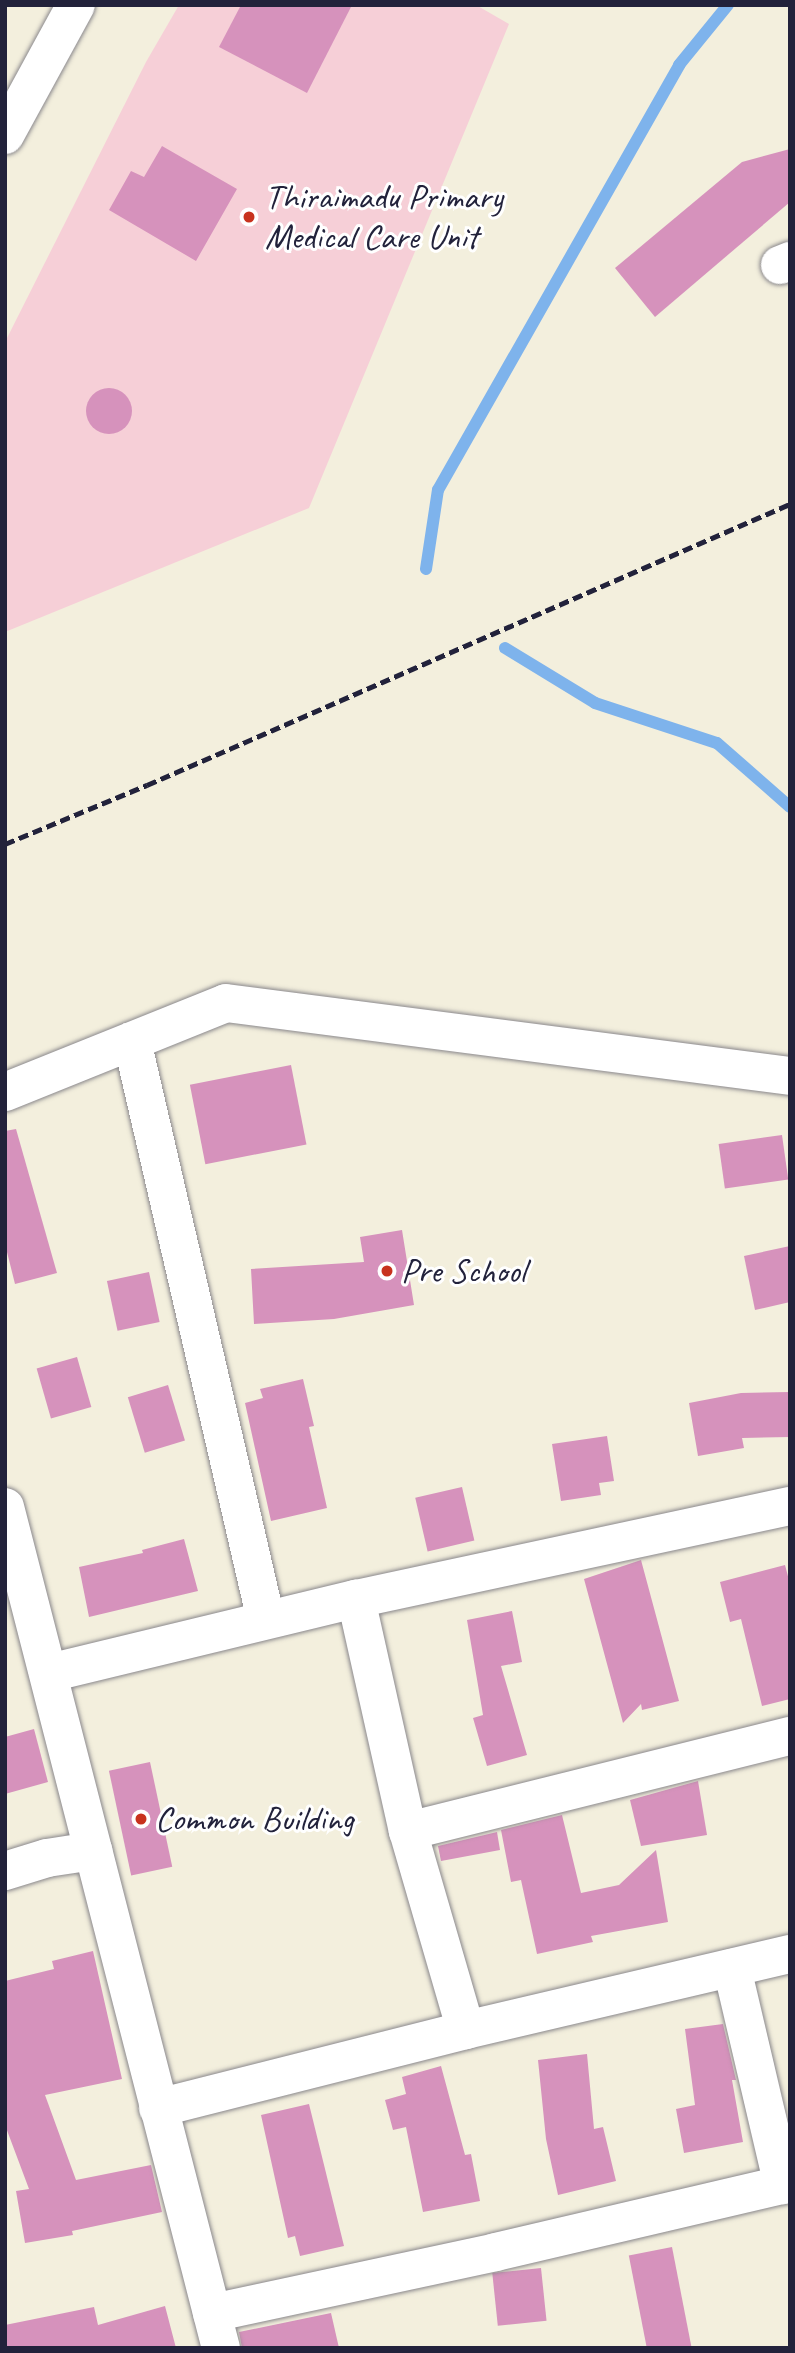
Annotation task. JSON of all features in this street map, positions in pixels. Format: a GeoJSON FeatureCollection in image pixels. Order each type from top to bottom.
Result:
{"type":"FeatureCollection","features":[{"type":"Feature","properties":{"kind":"street"},"geometry":{"type":"LineString","coordinates":[[5,135],[76,5]]}},
{"type":"Feature","properties":{"kind":"street"},"geometry":{"type":"LineString","coordinates":[[5,1093],[226,1003],[790,1076]]}},
{"type":"Feature","properties":{"kind":"street"},"geometry":{"type":"LineString","coordinates":[[132,1041],[266,1620]]}},
{"type":"Feature","properties":{"kind":"street"},"geometry":{"type":"LineString","coordinates":[[49,1672],[356,1599],[790,1506]]}},
{"type":"Feature","properties":{"kind":"street"},"geometry":{"type":"LineString","coordinates":[[5,1507],[217,2330],[496,2252],[786,2184],[732,1968]]}},
{"type":"Feature","properties":{"kind":"street"},"geometry":{"type":"LineString","coordinates":[[356,1599],[408,1831],[466,2030]]}},
{"type":"Feature","properties":{"kind":"street"},"geometry":{"type":"LineString","coordinates":[[408,1831],[790,1736]]}},
{"type":"Feature","properties":{"kind":"street"},"geometry":{"type":"LineString","coordinates":[[5,1871],[47,1858],[93,1851]]}},
{"type":"Feature","properties":{"kind":"street"},"geometry":{"type":"LineString","coordinates":[[158,2108],[466,2030],[790,1954]]}},
{"type":"Feature","properties":{"kind":"shaded area","name":"Thiraimadu Primary Medical Care Unit"},"geometry":{"type":"Polygon","coordinates":[[[179,5],[476,5],[509,24],[309,508],[5,632],[5,342],[146,62],[179,5]]]}},
{"type":"Feature","properties":{"kind":"building"},"geometry":{"type":"Polygon","coordinates":[[[241,5],[352,5],[307,93],[219,47],[241,5]]]}},
{"type":"Feature","properties":{"kind":"building"},"geometry":{"type":"Polygon","coordinates":[[[162,146],[237,189],[196,261],[109,210],[131,171],[144,177],[162,146]]]}},
{"type":"Feature","properties":{"kind":"building"},"geometry":{"type":"Polygon","coordinates":[[[790,149],[790,202],[655,317],[615,268],[742,162],[790,149]]]}},
{"type":"Feature","properties":{"kind":"building"},"geometry":{"type":"Polygon","coordinates":[[[109,388],[125,395],[132,411],[125,427],[109,434],[93,427],[86,411],[93,395],[109,388]]]}},
{"type":"Feature","properties":{"kind":"building"},"geometry":{"type":"Polygon","coordinates":[[[291,1065],[306,1145],[205,1164],[190,1085],[291,1065]]]}},
{"type":"Feature","properties":{"kind":"building"},"geometry":{"type":"Polygon","coordinates":[[[16,1129],[57,1273],[15,1284],[5,1244],[5,1131],[16,1129]]]}},
{"type":"Feature","properties":{"kind":"building"},"geometry":{"type":"Polygon","coordinates":[[[782,1135],[788,1180],[725,1188],[719,1144],[782,1135]]]}},
{"type":"Feature","properties":{"kind":"building"},"geometry":{"type":"Polygon","coordinates":[[[402,1230],[414,1305],[334,1319],[254,1324],[251,1269],[364,1262],[360,1237],[402,1230]]]}},
{"type":"Feature","properties":{"kind":"building"},"geometry":{"type":"Polygon","coordinates":[[[790,1246],[790,1302],[755,1310],[744,1256],[790,1246]]]}},
{"type":"Feature","properties":{"kind":"building"},"geometry":{"type":"Polygon","coordinates":[[[149,1272],[160,1322],[118,1331],[107,1281],[149,1272]]]}},
{"type":"Feature","properties":{"kind":"building"},"geometry":{"type":"Polygon","coordinates":[[[77,1357],[91,1407],[51,1419],[37,1369],[77,1357]]]}},
{"type":"Feature","properties":{"kind":"building"},"geometry":{"type":"Polygon","coordinates":[[[303,1379],[314,1426],[309,1427],[327,1508],[271,1521],[245,1403],[263,1398],[260,1389],[303,1379]]]}},
{"type":"Feature","properties":{"kind":"building"},"geometry":{"type":"Polygon","coordinates":[[[168,1385],[185,1440],[145,1453],[128,1397],[168,1385]]]}},
{"type":"Feature","properties":{"kind":"building"},"geometry":{"type":"Polygon","coordinates":[[[790,1392],[790,1437],[742,1438],[744,1448],[698,1456],[689,1403],[741,1393],[790,1392]]]}},
{"type":"Feature","properties":{"kind":"building"},"geometry":{"type":"Polygon","coordinates":[[[607,1436],[614,1481],[599,1483],[601,1495],[561,1501],[552,1444],[607,1436]]]}},
{"type":"Feature","properties":{"kind":"building"},"geometry":{"type":"Polygon","coordinates":[[[462,1487],[474,1541],[428,1551],[415,1498],[462,1487]]]}},
{"type":"Feature","properties":{"kind":"building"},"geometry":{"type":"Polygon","coordinates":[[[184,1539],[198,1591],[89,1617],[79,1567],[143,1553],[142,1550],[184,1539]]]}},
{"type":"Feature","properties":{"kind":"building"},"geometry":{"type":"Polygon","coordinates":[[[641,1560],[679,1701],[642,1710],[641,1704],[623,1723],[584,1579],[641,1560]]]}},
{"type":"Feature","properties":{"kind":"building"},"geometry":{"type":"Polygon","coordinates":[[[785,1565],[790,1584],[790,1699],[762,1706],[741,1619],[730,1622],[720,1582],[785,1565]]]}},
{"type":"Feature","properties":{"kind":"building"},"geometry":{"type":"Polygon","coordinates":[[[512,1611],[522,1662],[501,1666],[527,1755],[487,1766],[473,1718],[483,1715],[467,1620],[512,1611]]]}},
{"type":"Feature","properties":{"kind":"building"},"geometry":{"type":"Polygon","coordinates":[[[34,1729],[48,1782],[5,1794],[5,1737],[34,1729]]]}},
{"type":"Feature","properties":{"kind":"building","name":"Common Building"},"geometry":{"type":"Polygon","coordinates":[[[150,1762],[172,1867],[131,1875],[109,1771],[150,1762]]]}},
{"type":"Feature","properties":{"kind":"building"},"geometry":{"type":"Polygon","coordinates":[[[698,1781],[707,1835],[641,1846],[630,1800],[698,1781]]]}},
{"type":"Feature","properties":{"kind":"building"},"geometry":{"type":"Polygon","coordinates":[[[562,1815],[581,1893],[619,1885],[656,1850],[668,1922],[591,1936],[593,1942],[537,1954],[521,1880],[511,1882],[501,1830],[562,1815]]]}},
{"type":"Feature","properties":{"kind":"building"},"geometry":{"type":"Polygon","coordinates":[[[497,1832],[500,1850],[441,1861],[438,1846],[497,1832]]]}},
{"type":"Feature","properties":{"kind":"building"},"geometry":{"type":"Polygon","coordinates":[[[93,1951],[122,2079],[45,2095],[76,2180],[151,2165],[162,2212],[72,2231],[73,2235],[25,2243],[16,2191],[29,2189],[5,2125],[5,1981],[54,1969],[52,1961],[93,1951]]]}},
{"type":"Feature","properties":{"kind":"building"},"geometry":{"type":"Polygon","coordinates":[[[723,2024],[736,2080],[732,2080],[743,2142],[684,2153],[676,2109],[695,2105],[685,2029],[723,2024]]]}},
{"type":"Feature","properties":{"kind":"building"},"geometry":{"type":"Polygon","coordinates":[[[587,2054],[594,2129],[603,2127],[616,2181],[558,2195],[546,2139],[538,2060],[587,2054]]]}},
{"type":"Feature","properties":{"kind":"building"},"geometry":{"type":"Polygon","coordinates":[[[441,2066],[465,2155],[471,2154],[480,2201],[423,2212],[406,2127],[393,2130],[385,2100],[406,2094],[402,2077],[441,2066]]]}},
{"type":"Feature","properties":{"kind":"building"},"geometry":{"type":"Polygon","coordinates":[[[309,2104],[344,2246],[300,2256],[295,2236],[288,2238],[261,2115],[309,2104]]]}},
{"type":"Feature","properties":{"kind":"building"},"geometry":{"type":"Polygon","coordinates":[[[672,2247],[692,2348],[647,2348],[629,2255],[672,2247]]]}},
{"type":"Feature","properties":{"kind":"building"},"geometry":{"type":"Polygon","coordinates":[[[541,2268],[547,2321],[498,2326],[492,2273],[541,2268]]]}},
{"type":"Feature","properties":{"kind":"building"},"geometry":{"type":"Polygon","coordinates":[[[165,2306],[176,2348],[5,2348],[5,2325],[94,2307],[98,2325],[165,2306]]]}},
{"type":"Feature","properties":{"kind":"building"},"geometry":{"type":"Polygon","coordinates":[[[331,2313],[339,2348],[242,2348],[239,2332],[331,2313]]]}},
{"type":"Feature","properties":{"kind":"waterway"},"geometry":{"type":"LineString","coordinates":[[426,569],[438,490],[679,65],[728,5]]}},
{"type":"Feature","properties":{"kind":"waterway"},"geometry":{"type":"LineString","coordinates":[[505,648],[595,703],[717,743],[790,807]]}},
{"type":"Feature","properties":{"kind":"railway"},"geometry":{"type":"LineString","coordinates":[[5,844],[147,785],[790,504]]}},
{"type":"Feature","properties":{"kind":"place","name":"Thiraimadu Primary Medical Care Unit"},"geometry":{"type":"Point","coordinates":[249,217]}},
{"type":"Feature","properties":{"kind":"place","name":"Pre School"},"geometry":{"type":"Point","coordinates":[387,1271]}},
{"type":"Feature","properties":{"kind":"place","name":"Common Building"},"geometry":{"type":"Point","coordinates":[141,1819]}}]}
